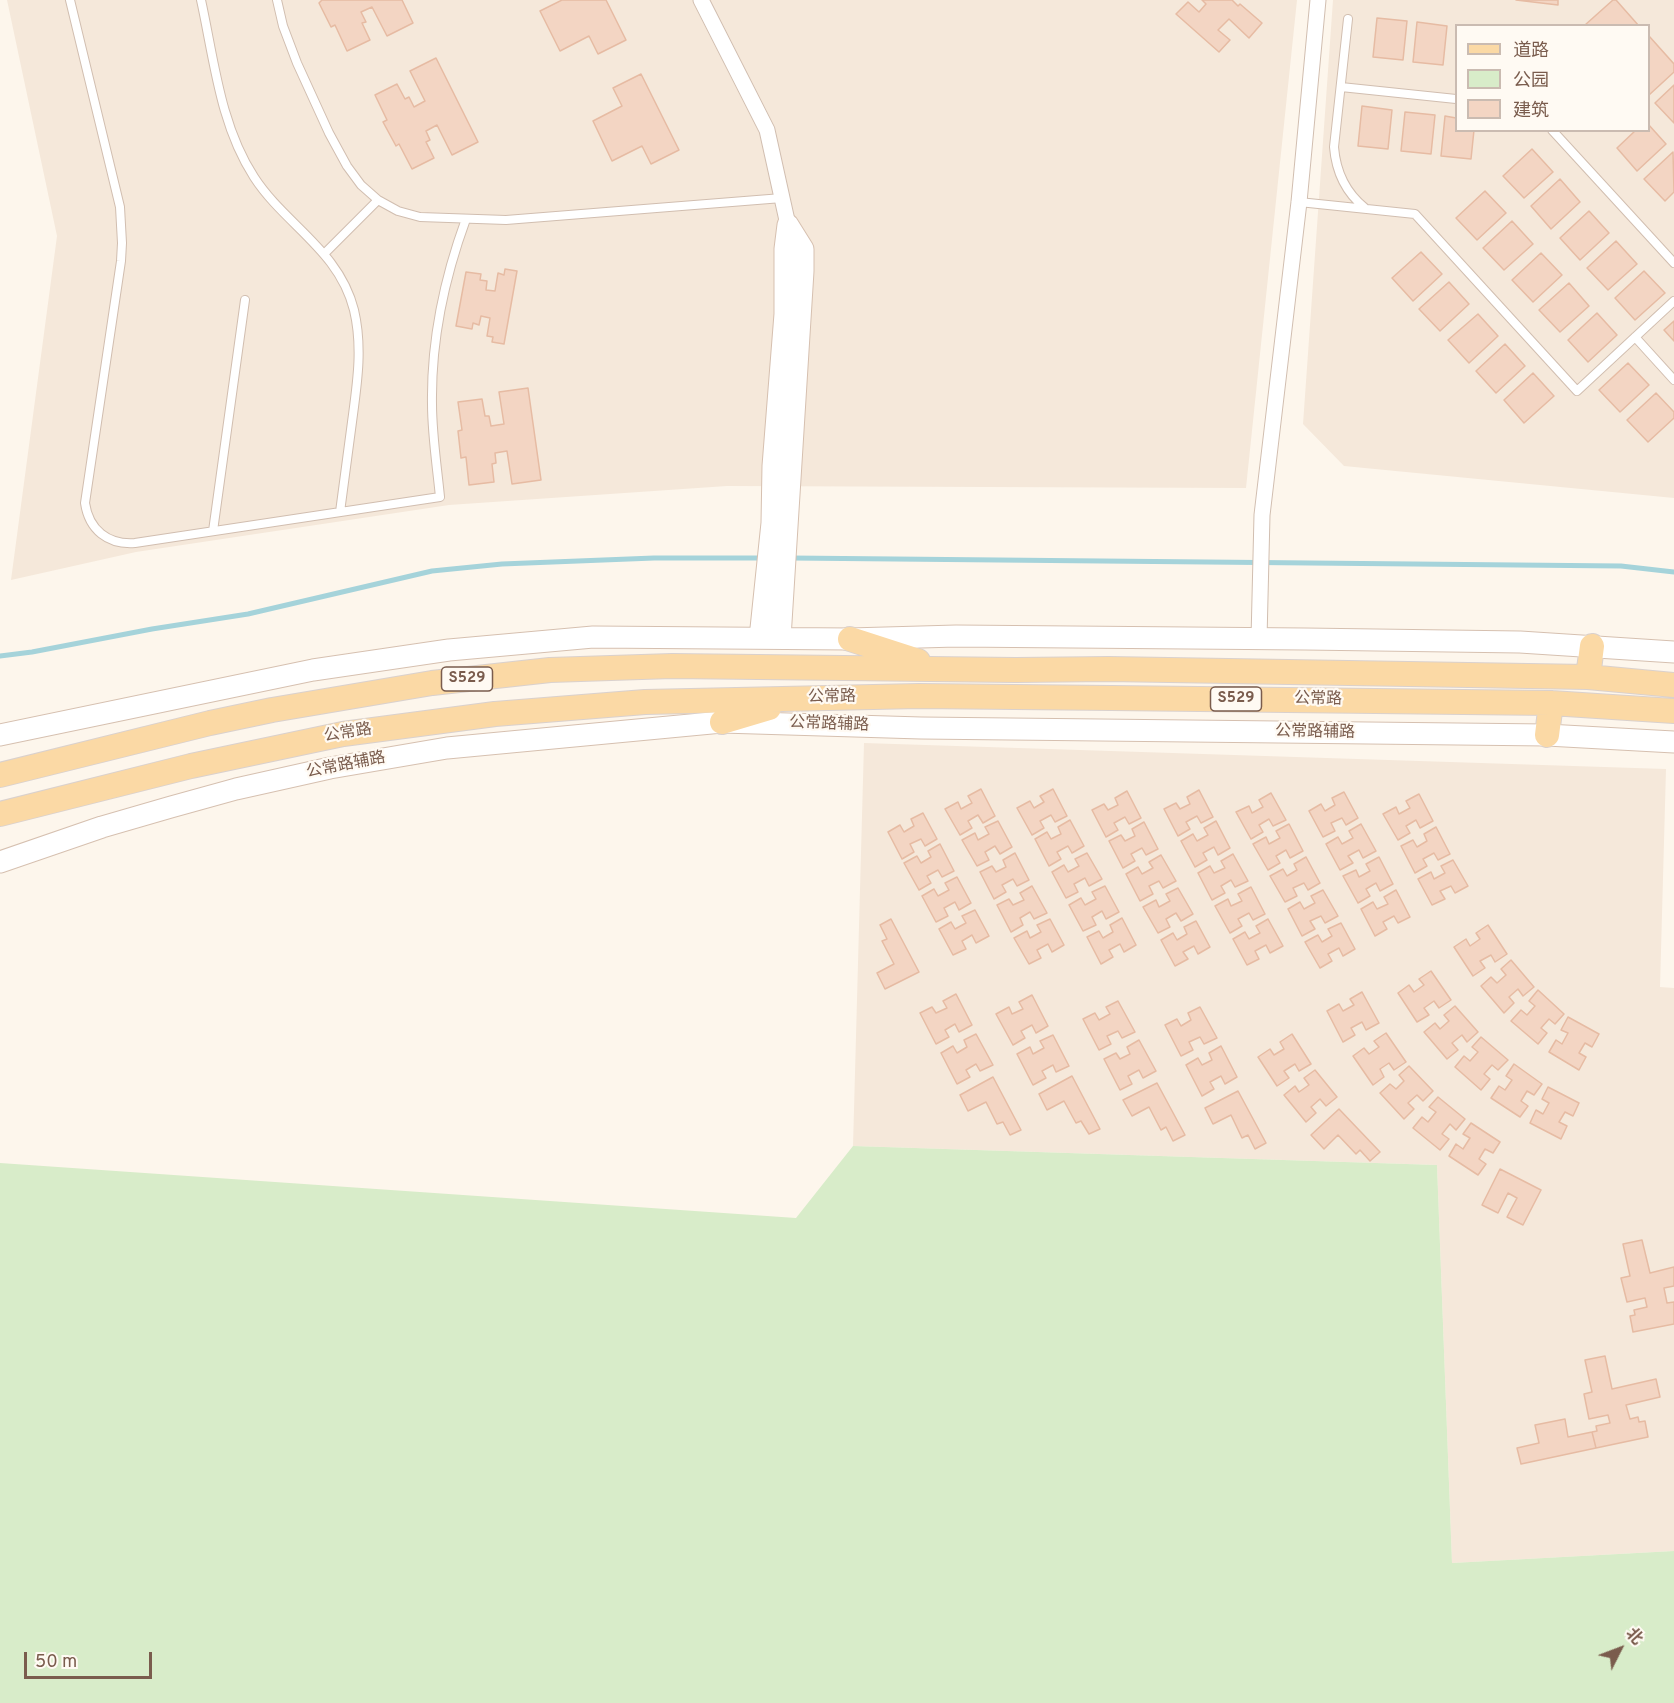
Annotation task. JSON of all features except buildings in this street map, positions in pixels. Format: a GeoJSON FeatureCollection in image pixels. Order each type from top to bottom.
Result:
{"type":"FeatureCollection","features":[{"type":"Feature","properties":{"kind":"main road"},"geometry":{"type":"LineString","coordinates":[[770,638],[803,271],[802,249],[788,225]]}},
{"type":"Feature","properties":{"kind":"main road"},"geometry":{"type":"LineString","coordinates":[[0,735],[313,670],[449,651],[593,636],[850,639],[956,636],[1520,642],[1674,652]]}},
{"type":"Feature","properties":{"kind":"main road"},"geometry":{"type":"LineString","coordinates":[[850,639],[944,669]]}},
{"type":"Feature","properties":{"kind":"main road"},"geometry":{"type":"LineString","coordinates":[[1588,677],[1592,646]]}},
{"type":"Feature","properties":{"kind":"main road","name":"公常路"},"geometry":{"type":"LineString","coordinates":[[0,775],[210,723],[325,700],[444,682],[550,670],[672,666],[1109,669],[1588,677],[1674,685]]}},
{"type":"Feature","properties":{"kind":"main road","name":"公常路"},"geometry":{"type":"LineString","coordinates":[[0,814],[191,766],[343,734],[495,714],[622,704],[930,696],[1551,703],[1674,711]]}},
{"type":"Feature","properties":{"kind":"main road"},"geometry":{"type":"LineString","coordinates":[[722,722],[798,699]]}},
{"type":"Feature","properties":{"kind":"main road"},"geometry":{"type":"LineString","coordinates":[[1547,735],[1551,703]]}},
{"type":"Feature","properties":{"kind":"main road","name":"公常路辅路"},"geometry":{"type":"LineString","coordinates":[[0,862],[102,827],[171,807],[236,789],[330,768],[447,748],[722,722],[921,728],[1547,735],[1674,742]]}},
{"type":"Feature","properties":{"kind":"street"},"geometry":{"type":"LineString","coordinates":[[701,0],[767,130],[788,225]]}},
{"type":"Feature","properties":{"kind":"street"},"geometry":{"type":"LineString","coordinates":[[1259,639],[1261,528],[1299,202],[1318,0]]}},
{"type":"Feature","properties":{"kind":"lane"},"geometry":{"type":"LineString","coordinates":[[70,0],[116,190],[122,225],[121,261],[86,495],[87,512],[93,526],[116,542],[125,544],[440,497],[432,406],[435,342],[446,279],[466,219]]}},
{"type":"Feature","properties":{"kind":"lane"},"geometry":{"type":"LineString","coordinates":[[201,0],[225,109],[237,146],[264,191],[325,253],[341,279],[353,307],[359,337],[360,367],[340,512]]}},
{"type":"Feature","properties":{"kind":"lane"},"geometry":{"type":"LineString","coordinates":[[277,0],[283,26],[297,63],[347,166],[361,185],[378,200],[398,211],[420,217],[506,220],[782,198]]}},
{"type":"Feature","properties":{"kind":"lane"},"geometry":{"type":"LineString","coordinates":[[1348,19],[1334,147],[1335,160],[1346,188],[1357,202],[1367,209]]}},
{"type":"Feature","properties":{"kind":"lane"},"geometry":{"type":"LineString","coordinates":[[1341,87],[1455,99]]}},
{"type":"Feature","properties":{"kind":"lane"},"geometry":{"type":"LineString","coordinates":[[1554,132],[1674,263]]}},
{"type":"Feature","properties":{"kind":"lane"},"geometry":{"type":"LineString","coordinates":[[325,253],[378,200]]}},
{"type":"Feature","properties":{"kind":"lane"},"geometry":{"type":"LineString","coordinates":[[1299,202],[1415,214],[1577,391],[1674,301]]}},
{"type":"Feature","properties":{"kind":"lane"},"geometry":{"type":"LineString","coordinates":[[213,531],[245,300]]}},
{"type":"Feature","properties":{"kind":"lane"},"geometry":{"type":"LineString","coordinates":[[1635,337],[1674,380]]}},
{"type":"Feature","properties":{"kind":"shaded area"},"geometry":{"type":"Polygon","coordinates":[[[7,0],[1297,0],[1246,488],[727,486],[449,505],[136,552],[11,580],[57,236],[7,0]]]}},
{"type":"Feature","properties":{"kind":"shaded area"},"geometry":{"type":"Polygon","coordinates":[[[1333,0],[1674,0],[1674,498],[1344,466],[1303,424],[1333,0]]]}},
{"type":"Feature","properties":{"kind":"shaded area"},"geometry":{"type":"Polygon","coordinates":[[[864,743],[1666,769],[1660,987],[1674,988],[1674,1551],[1452,1563],[1437,1165],[853,1146],[864,743]]]}},
{"type":"Feature","properties":{"kind":"green space"},"geometry":{"type":"Polygon","coordinates":[[[853,1146],[1437,1165],[1452,1563],[1674,1551],[1674,1703],[0,1703],[0,1163],[796,1218],[853,1146]]]}},
{"type":"Feature","properties":{"kind":"waterway"},"geometry":{"type":"LineString","coordinates":[[0,656],[248,614],[432,571],[502,564],[654,558],[763,558]]}},
{"type":"Feature","properties":{"kind":"waterway"},"geometry":{"type":"LineString","coordinates":[[791,558],[1621,566],[1674,572]]}}]}
